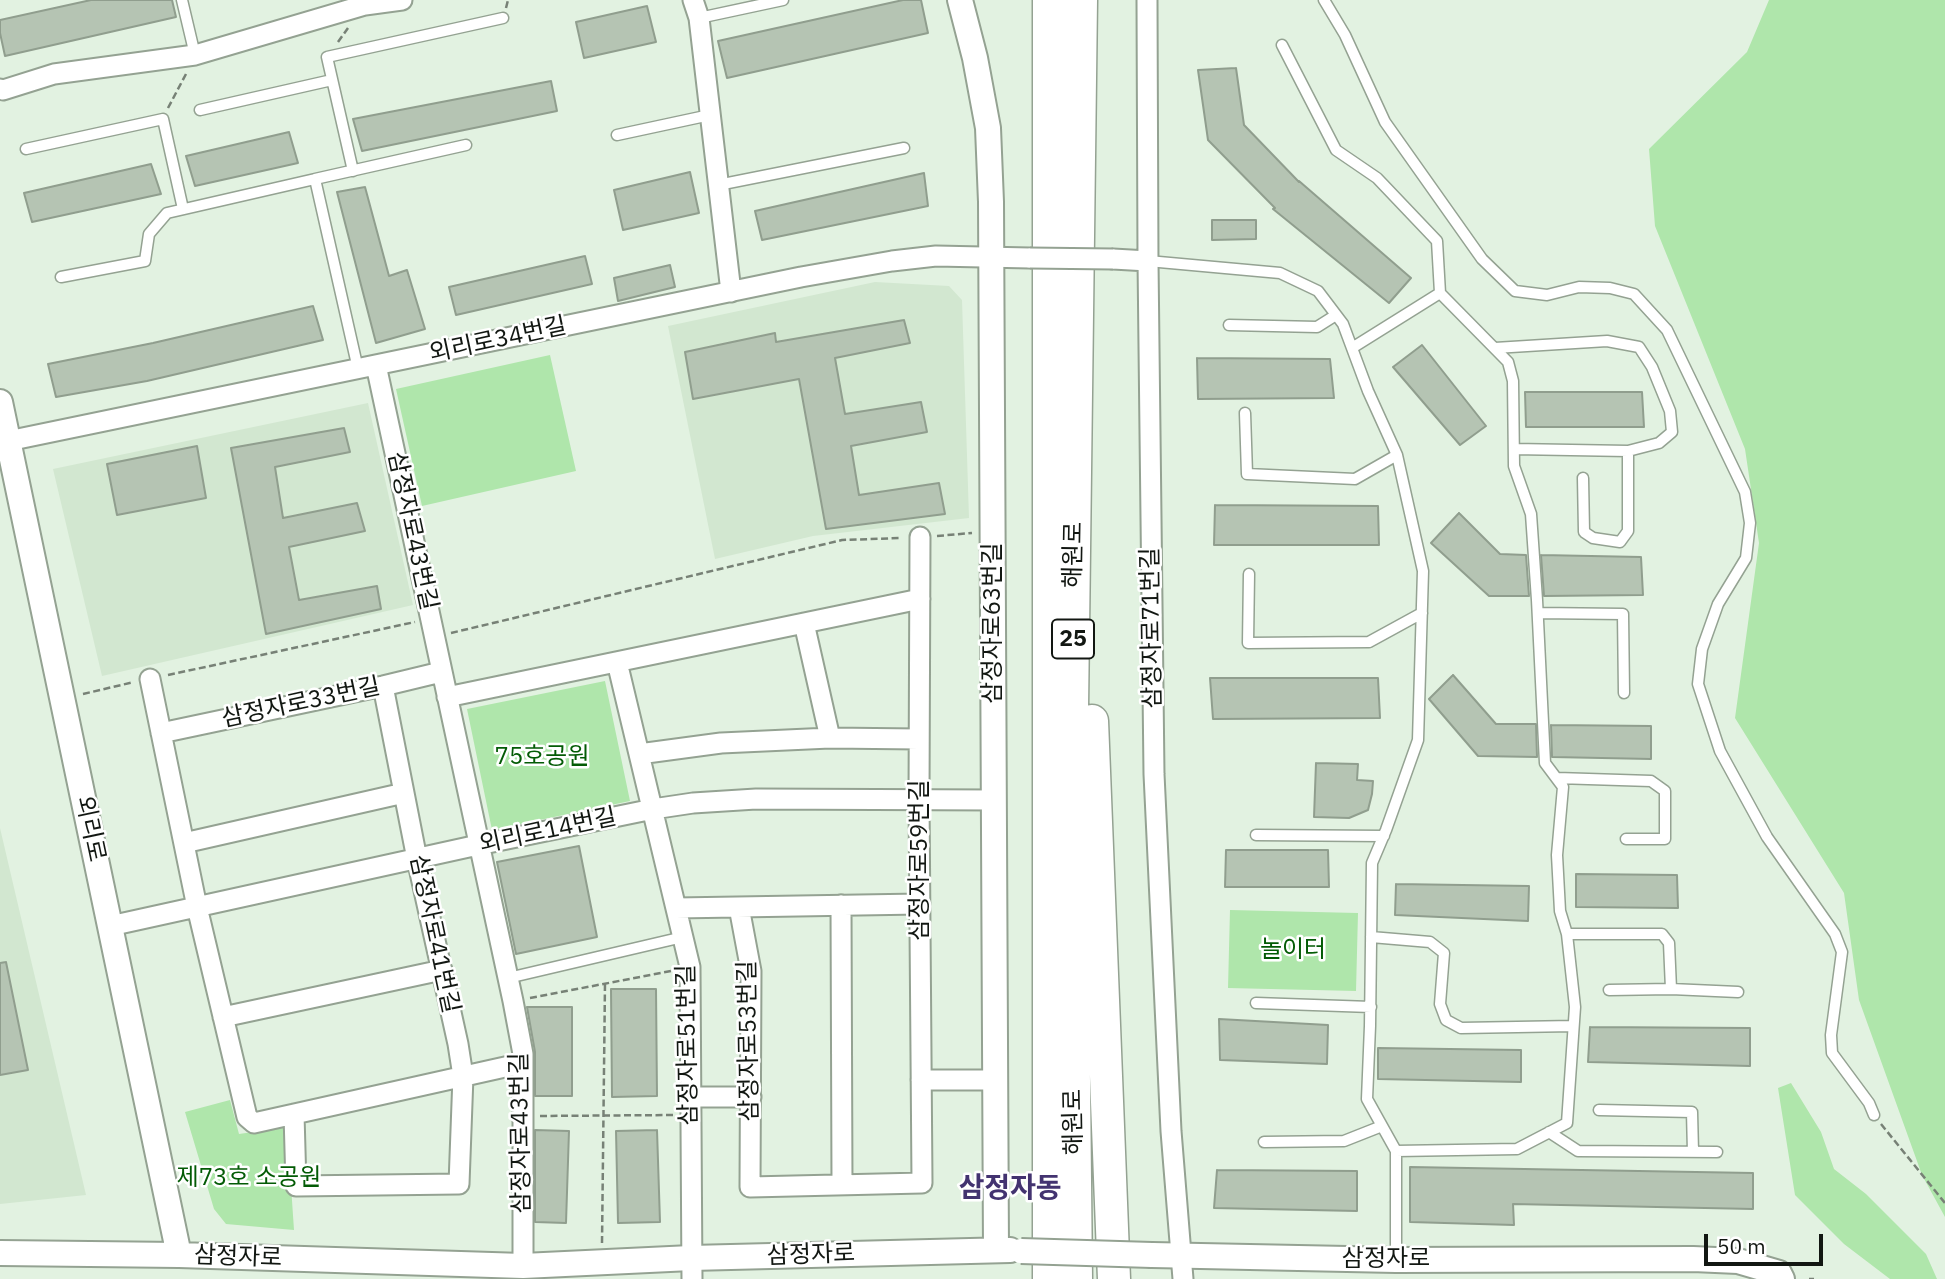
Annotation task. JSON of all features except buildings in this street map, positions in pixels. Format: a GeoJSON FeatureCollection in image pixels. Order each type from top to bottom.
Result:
{"type":"FeatureCollection","features":[{"type":"Feature","properties":{"kind":"highway","name":"해원로"},"geometry":{"type":"LineString","coordinates":[[1049,0],[1049,1279]]}},
{"type":"Feature","properties":{"kind":"highway","name":"해원로"},"geometry":{"type":"LineString","coordinates":[[1076,1279],[1072,799],[1081,0]]}},
{"type":"Feature","properties":{"kind":"highway"},"geometry":{"type":"LineString","coordinates":[[1074,602],[1092,718],[1114,1279]]}},
{"type":"Feature","properties":{"kind":"street"},"geometry":{"type":"LineString","coordinates":[[0,89],[54,74],[195,55],[364,3],[402,0]]}},
{"type":"Feature","properties":{"kind":"street","name":"삼정자로63번길"},"geometry":{"type":"LineString","coordinates":[[960,0],[975,58],[988,128],[996,1249]]}},
{"type":"Feature","properties":{"kind":"street","name":"삼정자로71번길"},"geometry":{"type":"LineString","coordinates":[[1147,0],[1154,774],[1171,1131],[1183,1268]]}},
{"type":"Feature","properties":{"kind":"street"},"geometry":{"type":"LineString","coordinates":[[696,9],[731,292]]}},
{"type":"Feature","properties":{"kind":"street","name":"외리로34번길"},"geometry":{"type":"LineString","coordinates":[[8,441],[892,261],[936,256],[1148,261]]}},
{"type":"Feature","properties":{"kind":"street","name":"삼정자로43번길"},"geometry":{"type":"LineString","coordinates":[[367,367],[432,628],[523,1054],[523,1266]]}},
{"type":"Feature","properties":{"kind":"street","name":"외리로"},"geometry":{"type":"LineString","coordinates":[[0,402],[179,1255]]}},
{"type":"Feature","properties":{"kind":"street","name":"삼정자로59번길"},"geometry":{"type":"LineString","coordinates":[[920,537],[922,1184]]}},
{"type":"Feature","properties":{"kind":"street"},"geometry":{"type":"LineString","coordinates":[[447,697],[920,600]]}},
{"type":"Feature","properties":{"kind":"street"},"geometry":{"type":"LineString","coordinates":[[804,623],[830,738]]}},
{"type":"Feature","properties":{"kind":"street","name":"삼정자로51번길"},"geometry":{"type":"LineString","coordinates":[[617,662],[690,967],[692,1269]]}},
{"type":"Feature","properties":{"kind":"street","name":"삼정자로33번길"},"geometry":{"type":"LineString","coordinates":[[161,733],[441,672]]}},
{"type":"Feature","properties":{"kind":"street"},"geometry":{"type":"LineString","coordinates":[[150,679],[197,907],[247,1117],[254,1123],[523,1063]]}},
{"type":"Feature","properties":{"kind":"street","name":"삼정자로41번길"},"geometry":{"type":"LineString","coordinates":[[294,1114],[296,1186],[459,1184],[463,1076],[383,686]]}},
{"type":"Feature","properties":{"kind":"street"},"geometry":{"type":"LineString","coordinates":[[639,754],[721,743],[830,738],[919,740]]}},
{"type":"Feature","properties":{"kind":"street"},"geometry":{"type":"LineString","coordinates":[[184,843],[404,793]]}},
{"type":"Feature","properties":{"kind":"street","name":"외리로14번길"},"geometry":{"type":"LineString","coordinates":[[110,926],[478,845],[693,803],[755,799],[994,800]]}},
{"type":"Feature","properties":{"kind":"street"},"geometry":{"type":"LineString","coordinates":[[676,908],[920,904]]}},
{"type":"Feature","properties":{"kind":"street"},"geometry":{"type":"LineString","coordinates":[[841,905],[842,1185]]}},
{"type":"Feature","properties":{"kind":"street","name":"삼정자로53번길"},"geometry":{"type":"LineString","coordinates":[[739,906],[751,971],[750,1187],[922,1184]]}},
{"type":"Feature","properties":{"kind":"street"},"geometry":{"type":"LineString","coordinates":[[223,1017],[442,970]]}},
{"type":"Feature","properties":{"kind":"street"},"geometry":{"type":"LineString","coordinates":[[921,1080],[995,1080]]}},
{"type":"Feature","properties":{"kind":"street"},"geometry":{"type":"LineString","coordinates":[[690,1106],[751,1097]]}},
{"type":"Feature","properties":{"kind":"street","name":"삼정자로"},"geometry":{"type":"LineString","coordinates":[[0,1253],[179,1255],[523,1266],[602,1262],[692,1269],[996,1249],[1152,1255],[1183,1268],[1396,1260],[1693,1259],[1738,1261],[1779,1273],[1782,1279]]}},
{"type":"Feature","properties":{"kind":"lane"},"geometry":{"type":"LineString","coordinates":[[182,0],[195,55]]}},
{"type":"Feature","properties":{"kind":"lane"},"geometry":{"type":"LineString","coordinates":[[696,9],[783,0]]}},
{"type":"Feature","properties":{"kind":"lane"},"geometry":{"type":"LineString","coordinates":[[1324,0],[1345,35],[1385,122],[1482,258],[1499,275],[1516,291],[1547,295],[1579,287],[1611,288],[1634,294],[1667,330],[1745,492],[1750,523],[1746,558],[1717,604],[1702,649],[1698,684],[1720,751],[1767,837],[1835,934],[1842,952],[1831,1035],[1832,1053],[1869,1103],[1874,1115]]}},
{"type":"Feature","properties":{"kind":"lane"},"geometry":{"type":"LineString","coordinates":[[353,171],[327,57],[503,18]]}},
{"type":"Feature","properties":{"kind":"lane"},"geometry":{"type":"LineString","coordinates":[[1282,45],[1336,150],[1377,178],[1437,241],[1440,293],[1508,362],[1513,381],[1514,466],[1531,514],[1545,763],[1563,787],[1557,855],[1560,911],[1567,934],[1575,1007],[1567,1123],[1517,1149],[1396,1151]]}},
{"type":"Feature","properties":{"kind":"lane"},"geometry":{"type":"LineString","coordinates":[[200,110],[332,80]]}},
{"type":"Feature","properties":{"kind":"lane"},"geometry":{"type":"LineString","coordinates":[[617,135],[710,115]]}},
{"type":"Feature","properties":{"kind":"lane"},"geometry":{"type":"LineString","coordinates":[[26,149],[163,119],[183,209]]}},
{"type":"Feature","properties":{"kind":"lane"},"geometry":{"type":"LineString","coordinates":[[61,277],[145,261],[149,234],[167,213],[466,145]]}},
{"type":"Feature","properties":{"kind":"lane"},"geometry":{"type":"LineString","coordinates":[[718,185],[904,148]]}},
{"type":"Feature","properties":{"kind":"lane"},"geometry":{"type":"LineString","coordinates":[[315,179],[367,367]]}},
{"type":"Feature","properties":{"kind":"lane"},"geometry":{"type":"LineString","coordinates":[[1148,261],[1280,272],[1318,291],[1343,324],[1368,391],[1398,454],[1423,571],[1418,740],[1372,863],[1367,1099],[1396,1151],[1396,1260]]}},
{"type":"Feature","properties":{"kind":"lane"},"geometry":{"type":"LineString","coordinates":[[1352,348],[1440,293]]}},
{"type":"Feature","properties":{"kind":"lane"},"geometry":{"type":"LineString","coordinates":[[1228,325],[1317,327],[1336,314]]}},
{"type":"Feature","properties":{"kind":"lane"},"geometry":{"type":"LineString","coordinates":[[1494,348],[1607,341],[1639,347],[1652,367],[1670,411],[1672,432],[1659,443],[1628,451],[1514,449]]}},
{"type":"Feature","properties":{"kind":"lane"},"geometry":{"type":"LineString","coordinates":[[1245,413],[1247,474],[1355,479],[1398,454]]}},
{"type":"Feature","properties":{"kind":"lane"},"geometry":{"type":"LineString","coordinates":[[1583,478],[1584,532],[1593,538],[1620,542],[1628,531],[1628,451]]}},
{"type":"Feature","properties":{"kind":"lane"},"geometry":{"type":"LineString","coordinates":[[1248,574],[1248,643],[1368,642],[1422,613]]}},
{"type":"Feature","properties":{"kind":"lane"},"geometry":{"type":"LineString","coordinates":[[1538,613],[1623,614],[1624,693]]}},
{"type":"Feature","properties":{"kind":"lane"},"geometry":{"type":"LineString","coordinates":[[1556,778],[1651,780],[1664,791],[1665,839],[1626,839]]}},
{"type":"Feature","properties":{"kind":"lane"},"geometry":{"type":"LineString","coordinates":[[1256,835],[1384,836]]}},
{"type":"Feature","properties":{"kind":"lane"},"geometry":{"type":"LineString","coordinates":[[1567,934],[1662,934],[1669,943],[1671,989]]}},
{"type":"Feature","properties":{"kind":"lane"},"geometry":{"type":"LineString","coordinates":[[508,978],[683,937]]}},
{"type":"Feature","properties":{"kind":"lane"},"geometry":{"type":"LineString","coordinates":[[1371,937],[1430,942],[1444,953],[1440,1004],[1446,1020],[1461,1028],[1573,1026]]}},
{"type":"Feature","properties":{"kind":"lane"},"geometry":{"type":"LineString","coordinates":[[1609,990],[1738,992]]}},
{"type":"Feature","properties":{"kind":"lane"},"geometry":{"type":"LineString","coordinates":[[1256,1003],[1371,1007]]}},
{"type":"Feature","properties":{"kind":"lane"},"geometry":{"type":"LineString","coordinates":[[1599,1110],[1692,1112],[1693,1152]]}},
{"type":"Feature","properties":{"kind":"lane"},"geometry":{"type":"LineString","coordinates":[[1264,1142],[1344,1141],[1382,1126]]}},
{"type":"Feature","properties":{"kind":"lane"},"geometry":{"type":"LineString","coordinates":[[1549,1132],[1578,1151],[1717,1152]]}},
{"type":"Feature","properties":{"kind":"path"},"geometry":{"type":"LineString","coordinates":[[327,57],[364,3]]}},
{"type":"Feature","properties":{"kind":"path"},"geometry":{"type":"LineString","coordinates":[[163,119],[195,55]]}},
{"type":"Feature","properties":{"kind":"path"},"geometry":{"type":"LineString","coordinates":[[62,699],[150,679],[432,628],[842,540]]}},
{"type":"Feature","properties":{"kind":"path"},"geometry":{"type":"LineString","coordinates":[[513,1001],[690,967]]}},
{"type":"Feature","properties":{"kind":"path"},"geometry":{"type":"LineString","coordinates":[[602,1262],[605,983]]}},
{"type":"Feature","properties":{"kind":"path"},"geometry":{"type":"LineString","coordinates":[[523,1116],[605,1115],[690,1106]]}},
{"type":"Feature","properties":{"kind":"path"},"geometry":{"type":"LineString","coordinates":[[1874,1115],[1945,1203]]}},
{"type":"Feature","properties":{"kind":"path"},"geometry":{"type":"LineString","coordinates":[[1809,1279],[1814,1279]]}},
{"type":"Feature","properties":{"kind":"shaded area"},"geometry":{"type":"Polygon","coordinates":[[[875,282],[949,286],[962,300],[969,518],[813,536],[715,559],[668,326],[875,282]]]}},
{"type":"Feature","properties":{"kind":"shaded area"},"geometry":{"type":"Polygon","coordinates":[[[368,403],[413,605],[102,676],[53,469],[368,403]]]}},
{"type":"Feature","properties":{"kind":"shaded area"},"geometry":{"type":"Polygon","coordinates":[[[0,828],[86,1195],[0,1204],[0,828]]]}},
{"type":"Feature","properties":{"kind":"green space"},"geometry":{"type":"Polygon","coordinates":[[[1769,0],[1945,0],[1945,1217],[1922,1175],[1859,1000],[1844,893],[1735,718],[1759,543],[1745,449],[1655,226],[1649,149],[1747,52],[1769,0]]]}},
{"type":"Feature","properties":{"kind":"green space"},"geometry":{"type":"Polygon","coordinates":[[[550,355],[576,471],[422,506],[396,389],[550,355]]]}},
{"type":"Feature","properties":{"kind":"green space","name":"75호공원"},"geometry":{"type":"Polygon","coordinates":[[[605,681],[630,801],[492,830],[467,709],[605,681]]]}},
{"type":"Feature","properties":{"kind":"green space","name":"놀이터"},"geometry":{"type":"Polygon","coordinates":[[[1230,910],[1358,913],[1356,991],[1228,988],[1230,910]]]}},
{"type":"Feature","properties":{"kind":"green space"},"geometry":{"type":"Polygon","coordinates":[[[1791,1083],[1821,1132],[1834,1169],[1866,1194],[1926,1254],[1937,1279],[1890,1279],[1844,1244],[1795,1195],[1778,1088],[1791,1083]]]}},
{"type":"Feature","properties":{"kind":"green space","name":"제73호 소공원"},"geometry":{"type":"Polygon","coordinates":[[[230,1100],[239,1134],[287,1127],[294,1230],[226,1224],[214,1209],[185,1112],[230,1100]]]}},
{"type":"Feature","properties":{"kind":"district","name":"삼정자동"},"geometry":{"type":"Point","coordinates":[1010,1189]}}]}
